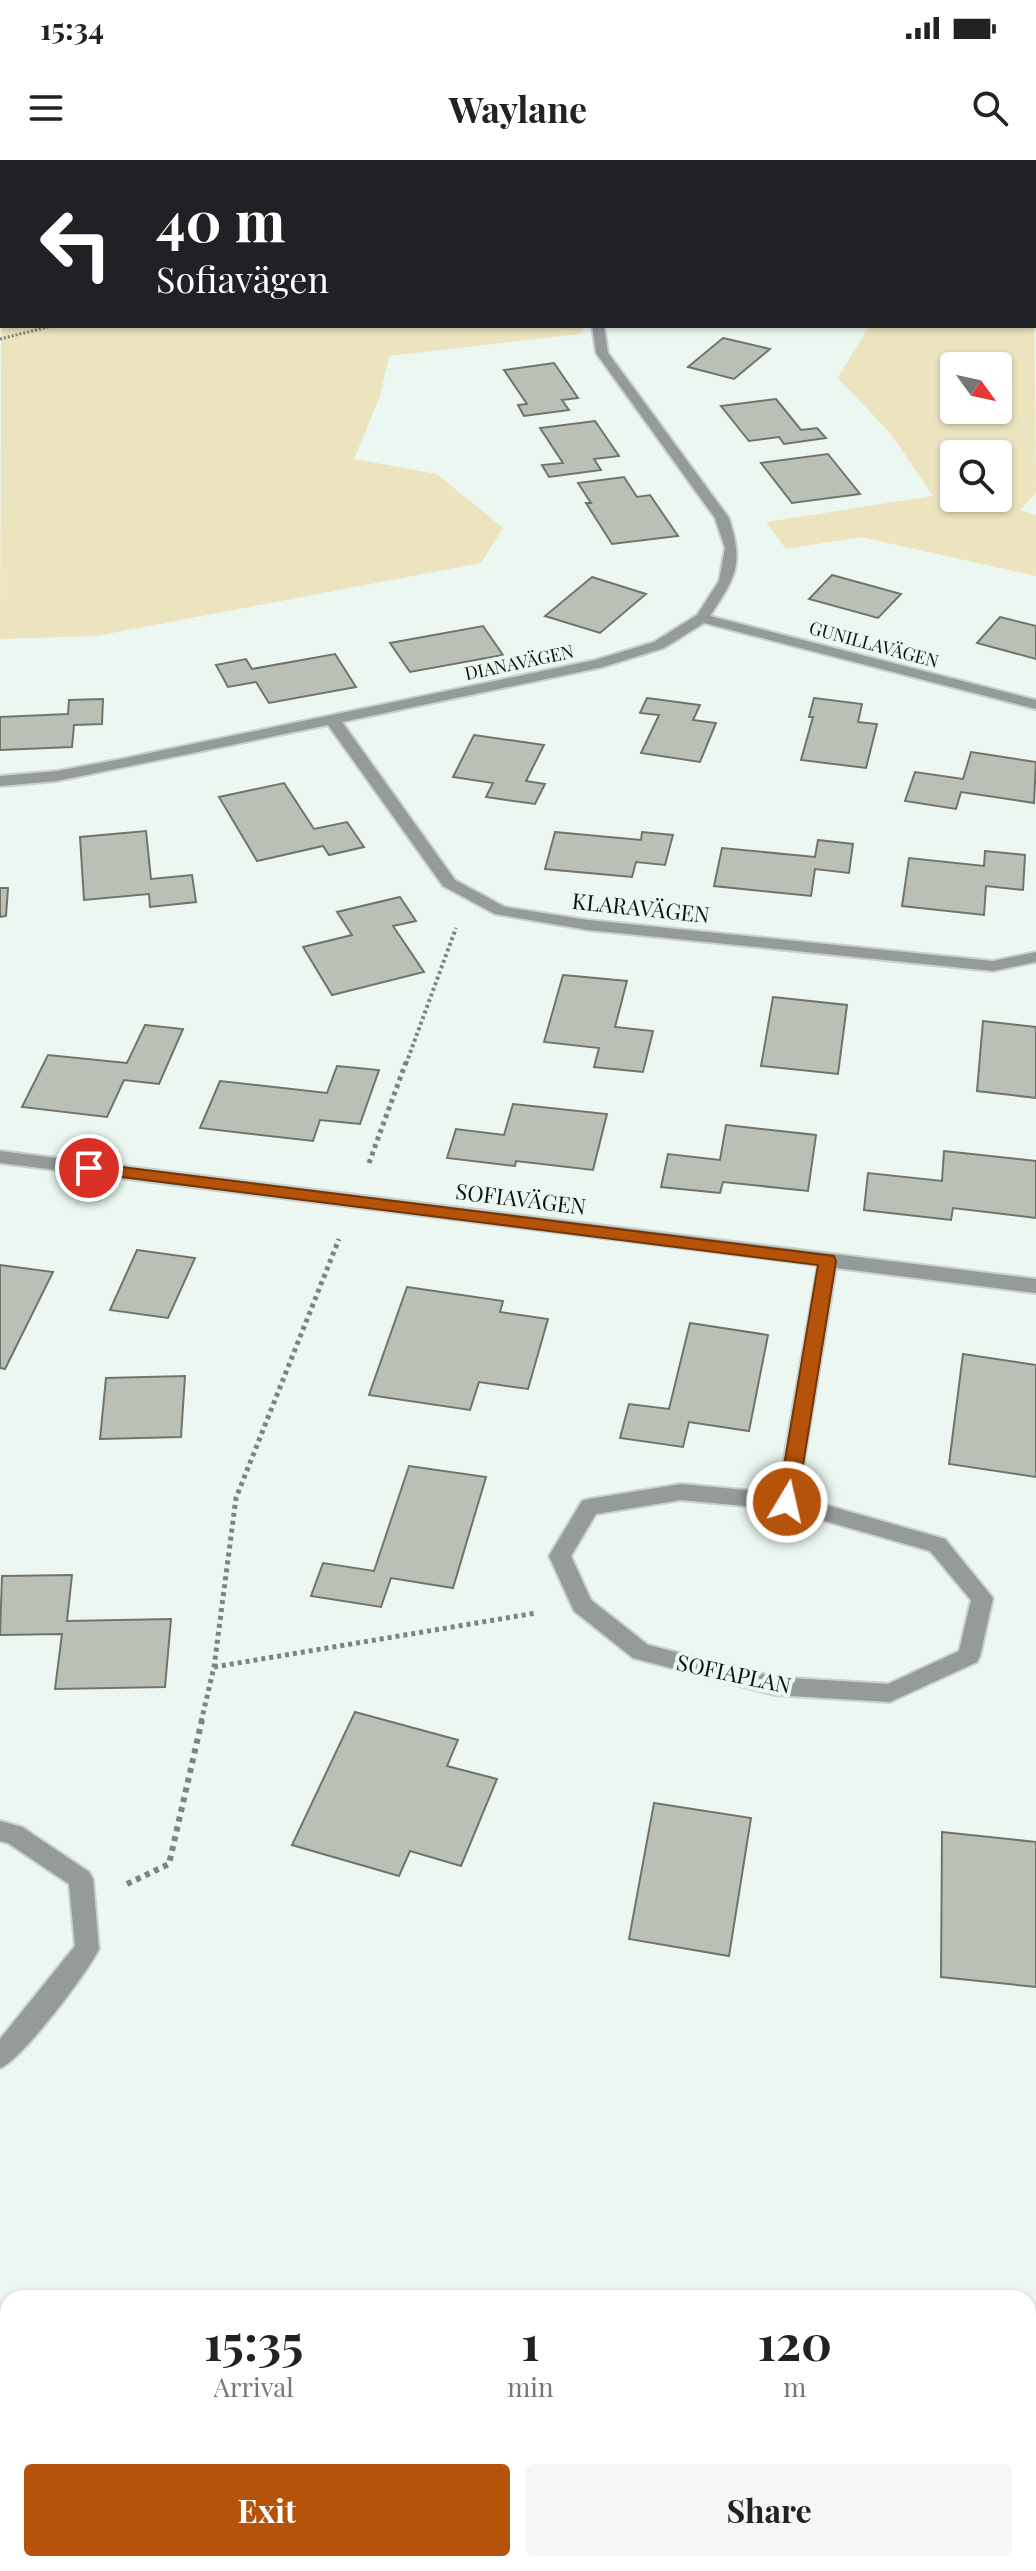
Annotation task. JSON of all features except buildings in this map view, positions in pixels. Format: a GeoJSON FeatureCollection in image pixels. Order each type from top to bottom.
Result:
{"type":"FeatureCollection","features":[{"type":"Feature","properties":{"kind":"street","name":"DIANAVÄGEN"},"geometry":{"type":"LineString","coordinates":[[0,781],[57,776],[116,765],[598,664],[659,645],[702,618],[726,581],[732,548],[722,518],[602,353],[598,328]]}},
{"type":"Feature","properties":{"kind":"street","name":"GUNILLAVÄGEN"},"geometry":{"type":"LineString","coordinates":[[702,618],[1036,705]]}},
{"type":"Feature","properties":{"kind":"street","name":"KLARAVÄGEN"},"geometry":{"type":"LineString","coordinates":[[331,718],[449,883],[501,911],[588,925],[993,966],[1036,957]]}},
{"type":"Feature","properties":{"kind":"street","name":"SOFIAVÄGEN"},"geometry":{"type":"LineString","coordinates":[[0,1157],[1036,1286]]}},
{"type":"Feature","properties":{"kind":"street"},"geometry":{"type":"LineString","coordinates":[[787,1502],[828,1261]]}},
{"type":"Feature","properties":{"kind":"street","name":"SOFIAPLAN"},"geometry":{"type":"LineString","coordinates":[[681,1492],[787,1502],[937,1545],[982,1598],[969,1656],[890,1693],[775,1686],[641,1652],[582,1605],[560,1556],[589,1507],[681,1492]]}},
{"type":"Feature","properties":{"kind":"street"},"geometry":{"type":"LineString","coordinates":[[0,1831],[14,1834],[81,1879],[87,1949],[0,2057]]}},
{"type":"Feature","properties":{"kind":"path"},"geometry":{"type":"LineString","coordinates":[[0,339],[44,328]]}},
{"type":"Feature","properties":{"kind":"path"},"geometry":{"type":"LineString","coordinates":[[84,1904],[169,1864],[214,1667],[236,1498],[355,1201],[468,893]]}},
{"type":"Feature","properties":{"kind":"path"},"geometry":{"type":"LineString","coordinates":[[214,1667],[582,1605]]}},
{"type":"Feature","properties":{"kind":"shaded area"},"geometry":{"type":"Polygon","coordinates":[[[1,328],[584,328],[580,334],[389,356],[380,396],[354,459],[437,474],[503,528],[481,563],[96,636],[0,639],[1,328]]]}},
{"type":"Feature","properties":{"kind":"shaded area"},"geometry":{"type":"Polygon","coordinates":[[[868,328],[1035,328],[1036,493],[1020,510],[1036,515],[1036,576],[861,537],[786,549],[766,522],[933,496],[891,434],[838,378],[868,328]]]}},
{"type":"Feature","properties":{"kind":"route"},"geometry":{"type":"LineString","coordinates":[[89,1168],[828,1261],[787,1502]]}}]}
